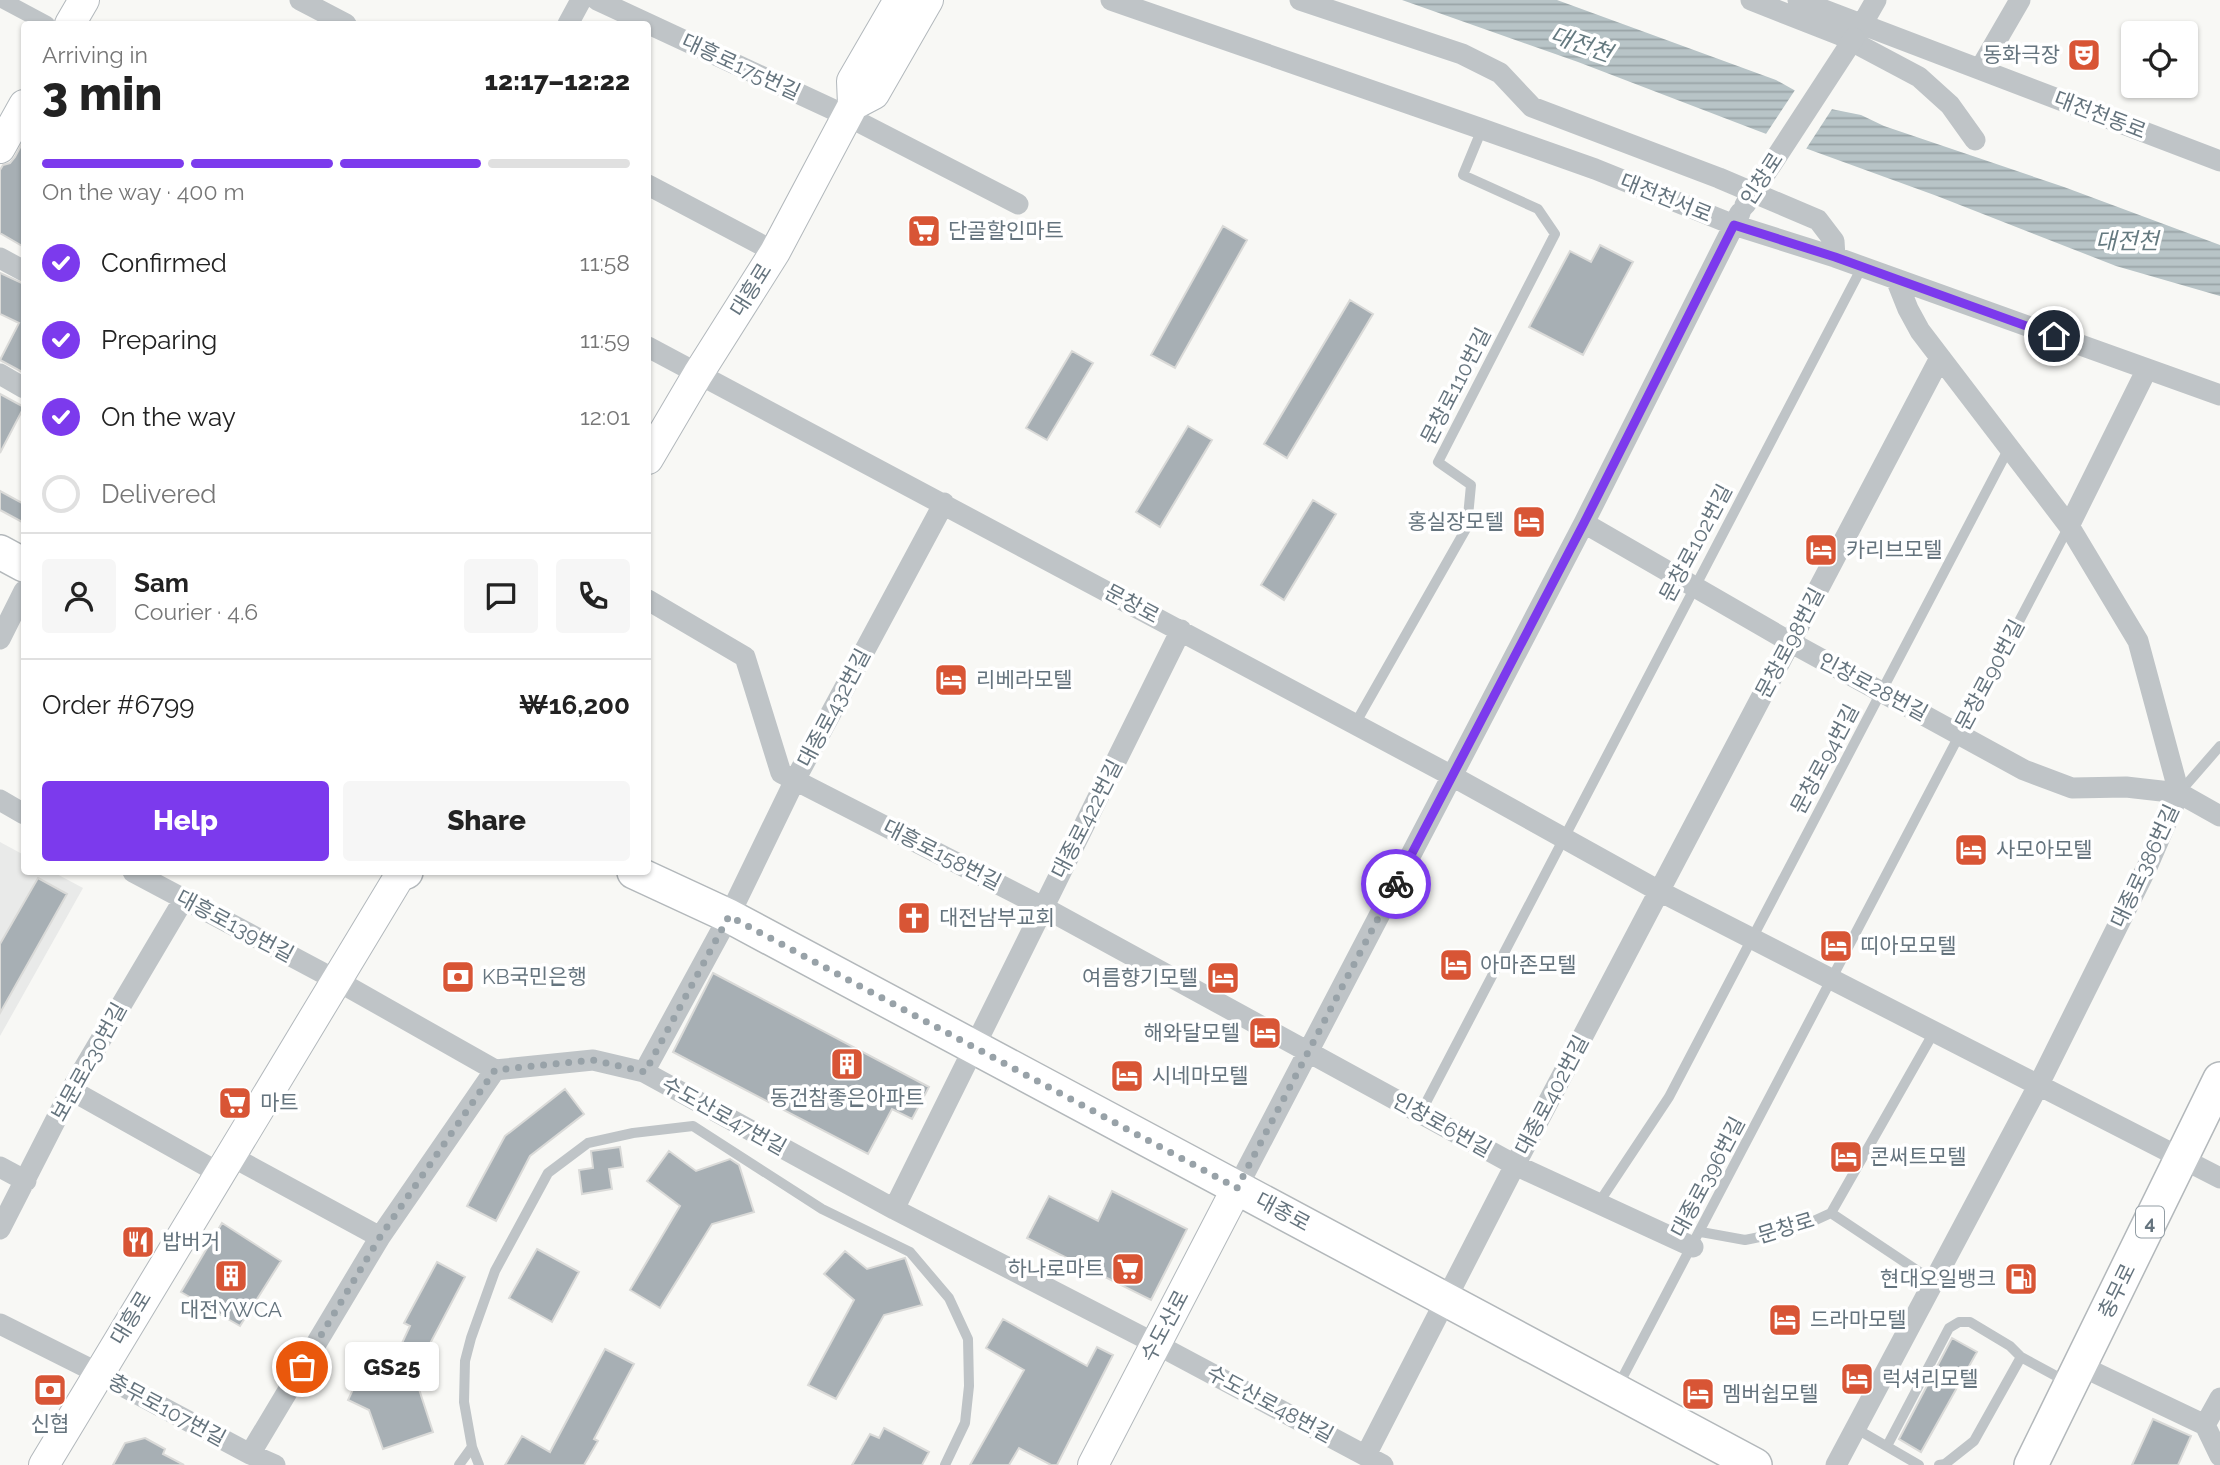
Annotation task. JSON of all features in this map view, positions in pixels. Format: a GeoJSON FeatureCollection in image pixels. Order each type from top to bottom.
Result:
{"type":"FeatureCollection","features":[{"type":"Feature","properties":{"kind":"main road"},"geometry":{"type":"LineString","coordinates":[[72,21],[84,0]]}},
{"type":"Feature","properties":{"kind":"main road","name":"대흥로"},"geometry":{"type":"LineString","coordinates":[[651,454],[698,373],[775,253],[850,111],[852,81],[899,0]]}},
{"type":"Feature","properties":{"kind":"main road","name":"대흥로"},"geometry":{"type":"LineString","coordinates":[[850,111],[874,94],[928,0]]}},
{"type":"Feature","properties":{"kind":"main road"},"geometry":{"type":"LineString","coordinates":[[0,148],[21,110]]}},
{"type":"Feature","properties":{"kind":"main road"},"geometry":{"type":"LineString","coordinates":[[0,552],[21,563]]}},
{"type":"Feature","properties":{"kind":"main road","name":"대흥로"},"geometry":{"type":"LineString","coordinates":[[44,1465],[400,875]]}},
{"type":"Feature","properties":{"kind":"main road","name":"대종로"},"geometry":{"type":"LineString","coordinates":[[640,875],[729,916],[1755,1465]]}},
{"type":"Feature","properties":{"kind":"main road","name":"충무로"},"geometry":{"type":"LineString","coordinates":[[2031,1461],[2076,1375],[2220,1079]]}},
{"type":"Feature","properties":{"kind":"main road","name":"수도산로"},"geometry":{"type":"LineString","coordinates":[[1093,1465],[1237,1188]]}},
{"type":"Feature","properties":{"kind":"street"},"geometry":{"type":"LineString","coordinates":[[2,0],[41,21]]}},
{"type":"Feature","properties":{"kind":"street"},"geometry":{"type":"LineString","coordinates":[[300,0],[340,21]]}},
{"type":"Feature","properties":{"kind":"street"},"geometry":{"type":"LineString","coordinates":[[570,21],[581,0]]}},
{"type":"Feature","properties":{"kind":"street","name":"대흥로175번길"},"geometry":{"type":"LineString","coordinates":[[597,0],[645,21]]}},
{"type":"Feature","properties":{"kind":"street","name":"대전천서로"},"geometry":{"type":"LineString","coordinates":[[1111,0],[1154,4],[1482,129],[1595,169],[1734,225],[1835,257],[2220,395]]}},
{"type":"Feature","properties":{"kind":"street"},"geometry":{"type":"LineString","coordinates":[[1300,0],[1462,54],[1500,73],[1532,107],[1719,178],[1818,220],[1834,241],[1835,257]]}},
{"type":"Feature","properties":{"kind":"street"},"geometry":{"type":"LineString","coordinates":[[1751,0],[1840,35],[1919,77],[1950,105],[1975,140]]}},
{"type":"Feature","properties":{"kind":"street","name":"대전천동로"},"geometry":{"type":"LineString","coordinates":[[1798,0],[1858,31],[1980,69],[2220,161]]}},
{"type":"Feature","properties":{"kind":"street","name":"인창로"},"geometry":{"type":"LineString","coordinates":[[1237,1188],[1584,523],[1734,225],[1876,0]]}},
{"type":"Feature","properties":{"kind":"street"},"geometry":{"type":"LineString","coordinates":[[1980,69],[2020,0]]}},
{"type":"Feature","properties":{"kind":"street","name":"대흥로175번길"},"geometry":{"type":"LineString","coordinates":[[651,24],[850,111]]}},
{"type":"Feature","properties":{"kind":"street"},"geometry":{"type":"LineString","coordinates":[[850,111],[1018,204]]}},
{"type":"Feature","properties":{"kind":"street"},"geometry":{"type":"LineString","coordinates":[[651,187],[775,253]]}},
{"type":"Feature","properties":{"kind":"street"},"geometry":{"type":"LineString","coordinates":[[0,258],[21,269]]}},
{"type":"Feature","properties":{"kind":"street","name":"대종로386번길"},"geometry":{"type":"LineString","coordinates":[[1836,1465],[2038,1086],[2147,867],[2179,793],[2138,641],[2069,526],[1940,358],[1908,309],[1896,279]]}},
{"type":"Feature","properties":{"kind":"street","name":"문창로"},"geometry":{"type":"LineString","coordinates":[[651,349],[1181,630],[1660,891],[2220,1178]]}},
{"type":"Feature","properties":{"kind":"street","name":"문창로98번길"},"geometry":{"type":"LineString","coordinates":[[1660,891],[1940,358]]}},
{"type":"Feature","properties":{"kind":"street","name":"문창로90번길"},"geometry":{"type":"LineString","coordinates":[[2069,526],[2147,369]]}},
{"type":"Feature","properties":{"kind":"street"},"geometry":{"type":"LineString","coordinates":[[0,374],[21,386]]}},
{"type":"Feature","properties":{"kind":"street","name":"대종로432번길"},"geometry":{"type":"LineString","coordinates":[[729,916],[795,780],[944,503]]}},
{"type":"Feature","properties":{"kind":"street","name":"인창로28번길"},"geometry":{"type":"LineString","coordinates":[[1584,523],[1790,642],[2024,770],[2072,788],[2126,787],[2179,793]]}},
{"type":"Feature","properties":{"kind":"street"},"geometry":{"type":"LineString","coordinates":[[0,639],[21,597]]}},
{"type":"Feature","properties":{"kind":"street","name":"대흥로158번길"},"geometry":{"type":"LineString","coordinates":[[651,602],[745,657],[781,773],[1043,906],[1308,1052]]}},
{"type":"Feature","properties":{"kind":"street","name":"대종로422번길"},"geometry":{"type":"LineString","coordinates":[[973,1046],[1181,630]]}},
{"type":"Feature","properties":{"kind":"street"},"geometry":{"type":"LineString","coordinates":[[2179,793],[2220,816]]}},
{"type":"Feature","properties":{"kind":"street"},"geometry":{"type":"LineString","coordinates":[[0,800],[21,812]]}},
{"type":"Feature","properties":{"kind":"street","name":"대흥로139번길"},"geometry":{"type":"LineString","coordinates":[[139,875],[336,980]]}},
{"type":"Feature","properties":{"kind":"street","name":"대종로402번길"},"geometry":{"type":"LineString","coordinates":[[1445,1299],[1660,891]]}},
{"type":"Feature","properties":{"kind":"street","name":"보문로230번길"},"geometry":{"type":"LineString","coordinates":[[0,1229],[71,1090],[184,899]]}},
{"type":"Feature","properties":{"kind":"street"},"geometry":{"type":"LineString","coordinates":[[645,1072],[729,916]]}},
{"type":"Feature","properties":{"kind":"street"},"geometry":{"type":"LineString","coordinates":[[250,1454],[380,1237],[495,1070],[336,980]]}},
{"type":"Feature","properties":{"kind":"street"},"geometry":{"type":"LineString","coordinates":[[894,1209],[973,1046]]}},
{"type":"Feature","properties":{"kind":"street","name":"인창로6번길"},"geometry":{"type":"LineString","coordinates":[[1308,1052],[1515,1165],[1598,1204],[1697,1240]]}},
{"type":"Feature","properties":{"kind":"street","name":"수도산로47번길"},"geometry":{"type":"LineString","coordinates":[[495,1070],[593,1060],[645,1072],[894,1209],[1156,1344]]}},
{"type":"Feature","properties":{"kind":"street"},"geometry":{"type":"LineString","coordinates":[[71,1090],[380,1237]]}},
{"type":"Feature","properties":{"kind":"street"},"geometry":{"type":"LineString","coordinates":[[0,1167],[26,1181]]}},
{"type":"Feature","properties":{"kind":"street"},"geometry":{"type":"LineString","coordinates":[[1375,1460],[1445,1299]]}},
{"type":"Feature","properties":{"kind":"street","name":"충무로107번길"},"geometry":{"type":"LineString","coordinates":[[0,1324],[275,1465]]}},
{"type":"Feature","properties":{"kind":"street","name":"수도산로48번길"},"geometry":{"type":"LineString","coordinates":[[1156,1344],[1375,1460]]}},
{"type":"Feature","properties":{"kind":"street"},"geometry":{"type":"LineString","coordinates":[[2076,1375],[2205,1425],[2220,1456]]}},
{"type":"Feature","properties":{"kind":"street"},"geometry":{"type":"LineString","coordinates":[[2205,1425],[2220,1398]]}},
{"type":"Feature","properties":{"kind":"lane","name":"문창로110번길"},"geometry":{"type":"LineString","coordinates":[[1354,724],[1466,527],[1471,485],[1438,461],[1555,234],[1538,209],[1463,175],[1482,129]]}},
{"type":"Feature","properties":{"kind":"lane","name":"문창로102번길"},"geometry":{"type":"LineString","coordinates":[[1565,837],[1862,267]]}},
{"type":"Feature","properties":{"kind":"lane","name":"문창로94번길"},"geometry":{"type":"LineString","coordinates":[[1752,939],[2009,448]]}},
{"type":"Feature","properties":{"kind":"lane","name":"문창로90번길"},"geometry":{"type":"LineString","coordinates":[[1832,980],[2069,526]]}},
{"type":"Feature","properties":{"kind":"lane"},"geometry":{"type":"LineString","coordinates":[[2179,793],[2220,746]]}},
{"type":"Feature","properties":{"kind":"lane"},"geometry":{"type":"LineString","coordinates":[[1420,1114],[1565,837]]}},
{"type":"Feature","properties":{"kind":"lane"},"geometry":{"type":"LineString","coordinates":[[1598,1204],[1669,1097],[1752,939]]}},
{"type":"Feature","properties":{"kind":"lane","name":"대종로396번길"},"geometry":{"type":"LineString","coordinates":[[1616,1390],[1832,980]]}},
{"type":"Feature","properties":{"kind":"lane","name":"문창로"},"geometry":{"type":"LineString","coordinates":[[1697,1240],[1745,1240],[1794,1230],[1831,1213],[1934,1032]]}},
{"type":"Feature","properties":{"kind":"lane"},"geometry":{"type":"LineString","coordinates":[[479,1465],[472,1447],[464,1402],[466,1361],[471,1338],[495,1271],[548,1173],[588,1143],[633,1133],[693,1126],[822,1209],[910,1252],[949,1298],[968,1339],[969,1387],[965,1423],[945,1465]]}},
{"type":"Feature","properties":{"kind":"lane"},"geometry":{"type":"LineString","coordinates":[[1831,1213],[1933,1282]]}},
{"type":"Feature","properties":{"kind":"lane"},"geometry":{"type":"LineString","coordinates":[[1887,1446],[1949,1328],[1959,1322],[1970,1322],[2010,1346],[2021,1357],[2076,1375]]}},
{"type":"Feature","properties":{"kind":"lane"},"geometry":{"type":"LineString","coordinates":[[1939,1465],[1945,1464],[1974,1441],[2021,1357]]}},
{"type":"Feature","properties":{"kind":"lane"},"geometry":{"type":"LineString","coordinates":[[1855,1428],[1919,1465]]}},
{"type":"Feature","properties":{"kind":"lane"},"geometry":{"type":"LineString","coordinates":[[459,1465],[472,1447]]}},
{"type":"Feature","properties":{"kind":"shaded area"},"geometry":{"type":"Polygon","coordinates":[[[0,842],[21,853],[21,875],[59,875],[83,888],[0,1036],[0,842]]]}},
{"type":"Feature","properties":{"kind":"water","name":"대전천"},"geometry":{"type":"Polygon","coordinates":[[[1402,0],[1557,0],[1776,80],[1826,108],[1861,115],[1884,126],[2064,187],[2220,245],[2220,296],[2116,266],[1578,62],[1402,0]]]}},
{"type":"Feature","properties":{"kind":"pier"},"geometry":{"type":"Polygon","coordinates":[[[1797,87],[1810,97],[1834,106],[1804,152],[1764,137],[1797,87]]]}},
{"type":"Feature","properties":{"kind":"building"},"geometry":{"type":"Polygon","coordinates":[[[21,146],[21,245],[0,233],[0,170],[15,157],[21,146]]]}},
{"type":"Feature","properties":{"kind":"building"},"geometry":{"type":"Polygon","coordinates":[[[1223,226],[1247,240],[1175,368],[1151,355],[1223,226]]]}},
{"type":"Feature","properties":{"kind":"building"},"geometry":{"type":"Polygon","coordinates":[[[1600,245],[1633,262],[1583,355],[1529,327],[1570,251],[1591,262],[1600,245]]]}},
{"type":"Feature","properties":{"kind":"building"},"geometry":{"type":"Polygon","coordinates":[[[0,273],[21,283],[21,371],[0,360],[19,323],[0,314],[0,273]]]}},
{"type":"Feature","properties":{"kind":"building"},"geometry":{"type":"Polygon","coordinates":[[[1350,300],[1373,314],[1287,458],[1264,444],[1350,300]]]}},
{"type":"Feature","properties":{"kind":"building"},"geometry":{"type":"Polygon","coordinates":[[[1072,351],[1093,363],[1047,440],[1026,428],[1072,351]]]}},
{"type":"Feature","properties":{"kind":"building"},"geometry":{"type":"Polygon","coordinates":[[[0,394],[21,405],[21,413],[0,453],[0,394]]]}},
{"type":"Feature","properties":{"kind":"building"},"geometry":{"type":"Polygon","coordinates":[[[1188,426],[1212,440],[1160,527],[1136,512],[1188,426]]]}},
{"type":"Feature","properties":{"kind":"building"},"geometry":{"type":"Polygon","coordinates":[[[0,491],[21,502],[21,521],[0,510],[0,491]]]}},
{"type":"Feature","properties":{"kind":"building"},"geometry":{"type":"Polygon","coordinates":[[[1313,500],[1336,514],[1284,600],[1261,585],[1313,500]]]}},
{"type":"Feature","properties":{"kind":"building"},"geometry":{"type":"Polygon","coordinates":[[[38,878],[67,894],[0,1013],[0,944],[38,878]]]}},
{"type":"Feature","properties":{"kind":"building","name":"동건참좋은아파트"},"geometry":{"type":"Polygon","coordinates":[[[713,973],[929,1087],[912,1119],[892,1109],[868,1154],[673,1052],[713,973]]]}},
{"type":"Feature","properties":{"kind":"building"},"geometry":{"type":"Polygon","coordinates":[[[565,1089],[584,1114],[530,1156],[496,1221],[467,1206],[505,1136],[565,1089]]]}},
{"type":"Feature","properties":{"kind":"building"},"geometry":{"type":"Polygon","coordinates":[[[620,1147],[623,1167],[609,1169],[612,1189],[582,1194],[579,1170],[593,1168],[591,1151],[620,1147]]]}},
{"type":"Feature","properties":{"kind":"building"},"geometry":{"type":"Polygon","coordinates":[[[669,1151],[696,1171],[730,1159],[739,1165],[754,1212],[712,1224],[660,1308],[630,1290],[680,1206],[647,1181],[669,1151]]]}},
{"type":"Feature","properties":{"kind":"building","name":"하나로마트"},"geometry":{"type":"Polygon","coordinates":[[[1112,1191],[1187,1229],[1151,1300],[1027,1238],[1049,1196],[1098,1221],[1112,1191]]]}},
{"type":"Feature","properties":{"kind":"building","name":"대전YWCA"},"geometry":{"type":"Polygon","coordinates":[[[222,1223],[281,1261],[240,1326],[181,1292],[222,1223]]]}},
{"type":"Feature","properties":{"kind":"building"},"geometry":{"type":"Polygon","coordinates":[[[537,1249],[579,1272],[552,1322],[509,1298],[537,1249]]]}},
{"type":"Feature","properties":{"kind":"building"},"geometry":{"type":"Polygon","coordinates":[[[845,1251],[867,1269],[905,1258],[922,1305],[884,1315],[836,1399],[808,1385],[854,1300],[824,1274],[845,1251]]]}},
{"type":"Feature","properties":{"kind":"building"},"geometry":{"type":"Polygon","coordinates":[[[437,1262],[465,1277],[423,1357],[432,1361],[419,1389],[433,1432],[383,1449],[369,1410],[348,1400],[361,1372],[384,1382],[410,1326],[404,1323],[437,1262]]]}},
{"type":"Feature","properties":{"kind":"building"},"geometry":{"type":"Polygon","coordinates":[[[1003,1319],[1087,1366],[1097,1347],[1113,1355],[1057,1465],[1051,1465],[1019,1448],[1009,1465],[970,1465],[1024,1370],[986,1348],[1003,1319]]]}},
{"type":"Feature","properties":{"kind":"building"},"geometry":{"type":"Polygon","coordinates":[[[1952,1338],[1977,1352],[1921,1452],[1899,1439],[1952,1338]]]}},
{"type":"Feature","properties":{"kind":"building"},"geometry":{"type":"Polygon","coordinates":[[[605,1349],[634,1364],[594,1439],[598,1441],[584,1465],[505,1465],[522,1436],[550,1452],[605,1349]]]}},
{"type":"Feature","properties":{"kind":"building"},"geometry":{"type":"Polygon","coordinates":[[[2153,1419],[2191,1436],[2178,1465],[2132,1465],[2153,1419]]]}},
{"type":"Feature","properties":{"kind":"building"},"geometry":{"type":"Polygon","coordinates":[[[884,1428],[929,1452],[922,1465],[852,1465],[870,1434],[879,1438],[884,1428]]]}},
{"type":"Feature","properties":{"kind":"building"},"geometry":{"type":"Polygon","coordinates":[[[145,1438],[165,1449],[163,1454],[184,1465],[113,1465],[125,1443],[145,1438]]]}},
{"type":"Feature","properties":{"kind":"way so far"},"geometry":{"type":"LineString","coordinates":[[302,1367],[380,1237],[495,1070],[593,1060],[645,1072],[729,916],[1237,1188],[1396,884]]}},
{"type":"Feature","properties":{"kind":"place","name":"동화극장"},"geometry":{"type":"Point","coordinates":[2084,55]}},
{"type":"Feature","properties":{"kind":"place","name":"단골할인마트"},"geometry":{"type":"Point","coordinates":[924,231]}},
{"type":"Feature","properties":{"kind":"place","name":"홍실장모텔"},"geometry":{"type":"Point","coordinates":[1529,522]}},
{"type":"Feature","properties":{"kind":"place","name":"카리브모텔"},"geometry":{"type":"Point","coordinates":[1821,550]}},
{"type":"Feature","properties":{"kind":"place","name":"리베라모텔"},"geometry":{"type":"Point","coordinates":[951,680]}},
{"type":"Feature","properties":{"kind":"place","name":"사모아모텔"},"geometry":{"type":"Point","coordinates":[1971,850]}},
{"type":"Feature","properties":{"kind":"place","name":"대전남부교회"},"geometry":{"type":"Point","coordinates":[914,918]}},
{"type":"Feature","properties":{"kind":"place","name":"띠아모모텔"},"geometry":{"type":"Point","coordinates":[1836,946]}},
{"type":"Feature","properties":{"kind":"place","name":"아마존모텔"},"geometry":{"type":"Point","coordinates":[1456,965]}},
{"type":"Feature","properties":{"kind":"place","name":"KB국민은행"},"geometry":{"type":"Point","coordinates":[458,977]}},
{"type":"Feature","properties":{"kind":"place","name":"여름향기모텔"},"geometry":{"type":"Point","coordinates":[1223,978]}},
{"type":"Feature","properties":{"kind":"place","name":"해와달모텔"},"geometry":{"type":"Point","coordinates":[1265,1033]}},
{"type":"Feature","properties":{"kind":"place","name":"동건참좋은아파트"},"geometry":{"type":"Point","coordinates":[847,1064]}},
{"type":"Feature","properties":{"kind":"place","name":"시네마모텔"},"geometry":{"type":"Point","coordinates":[1127,1076]}},
{"type":"Feature","properties":{"kind":"place","name":"마트"},"geometry":{"type":"Point","coordinates":[235,1103]}},
{"type":"Feature","properties":{"kind":"place","name":"콘써트모텔"},"geometry":{"type":"Point","coordinates":[1846,1157]}},
{"type":"Feature","properties":{"kind":"place","name":"밥버거"},"geometry":{"type":"Point","coordinates":[138,1242]}},
{"type":"Feature","properties":{"kind":"place","name":"하나로마트"},"geometry":{"type":"Point","coordinates":[1128,1269]}},
{"type":"Feature","properties":{"kind":"place","name":"대전YWCA"},"geometry":{"type":"Point","coordinates":[231,1276]}},
{"type":"Feature","properties":{"kind":"place","name":"현대오일뱅크"},"geometry":{"type":"Point","coordinates":[2021,1279]}},
{"type":"Feature","properties":{"kind":"place","name":"드라마모텔"},"geometry":{"type":"Point","coordinates":[1785,1320]}},
{"type":"Feature","properties":{"kind":"place","name":"GS25"},"geometry":{"type":"Point","coordinates":[302,1367]}},
{"type":"Feature","properties":{"kind":"place","name":"럭셔리모텔"},"geometry":{"type":"Point","coordinates":[1857,1379]}},
{"type":"Feature","properties":{"kind":"place","name":"신협"},"geometry":{"type":"Point","coordinates":[50,1390]}},
{"type":"Feature","properties":{"kind":"place","name":"멤버쉽모텔"},"geometry":{"type":"Point","coordinates":[1698,1394]}},
{"type":"Feature","properties":{"kind":"route"},"geometry":{"type":"LineString","coordinates":[[1396,884],[1584,523],[1734,225],[1835,257],[2054,336]]}}]}
